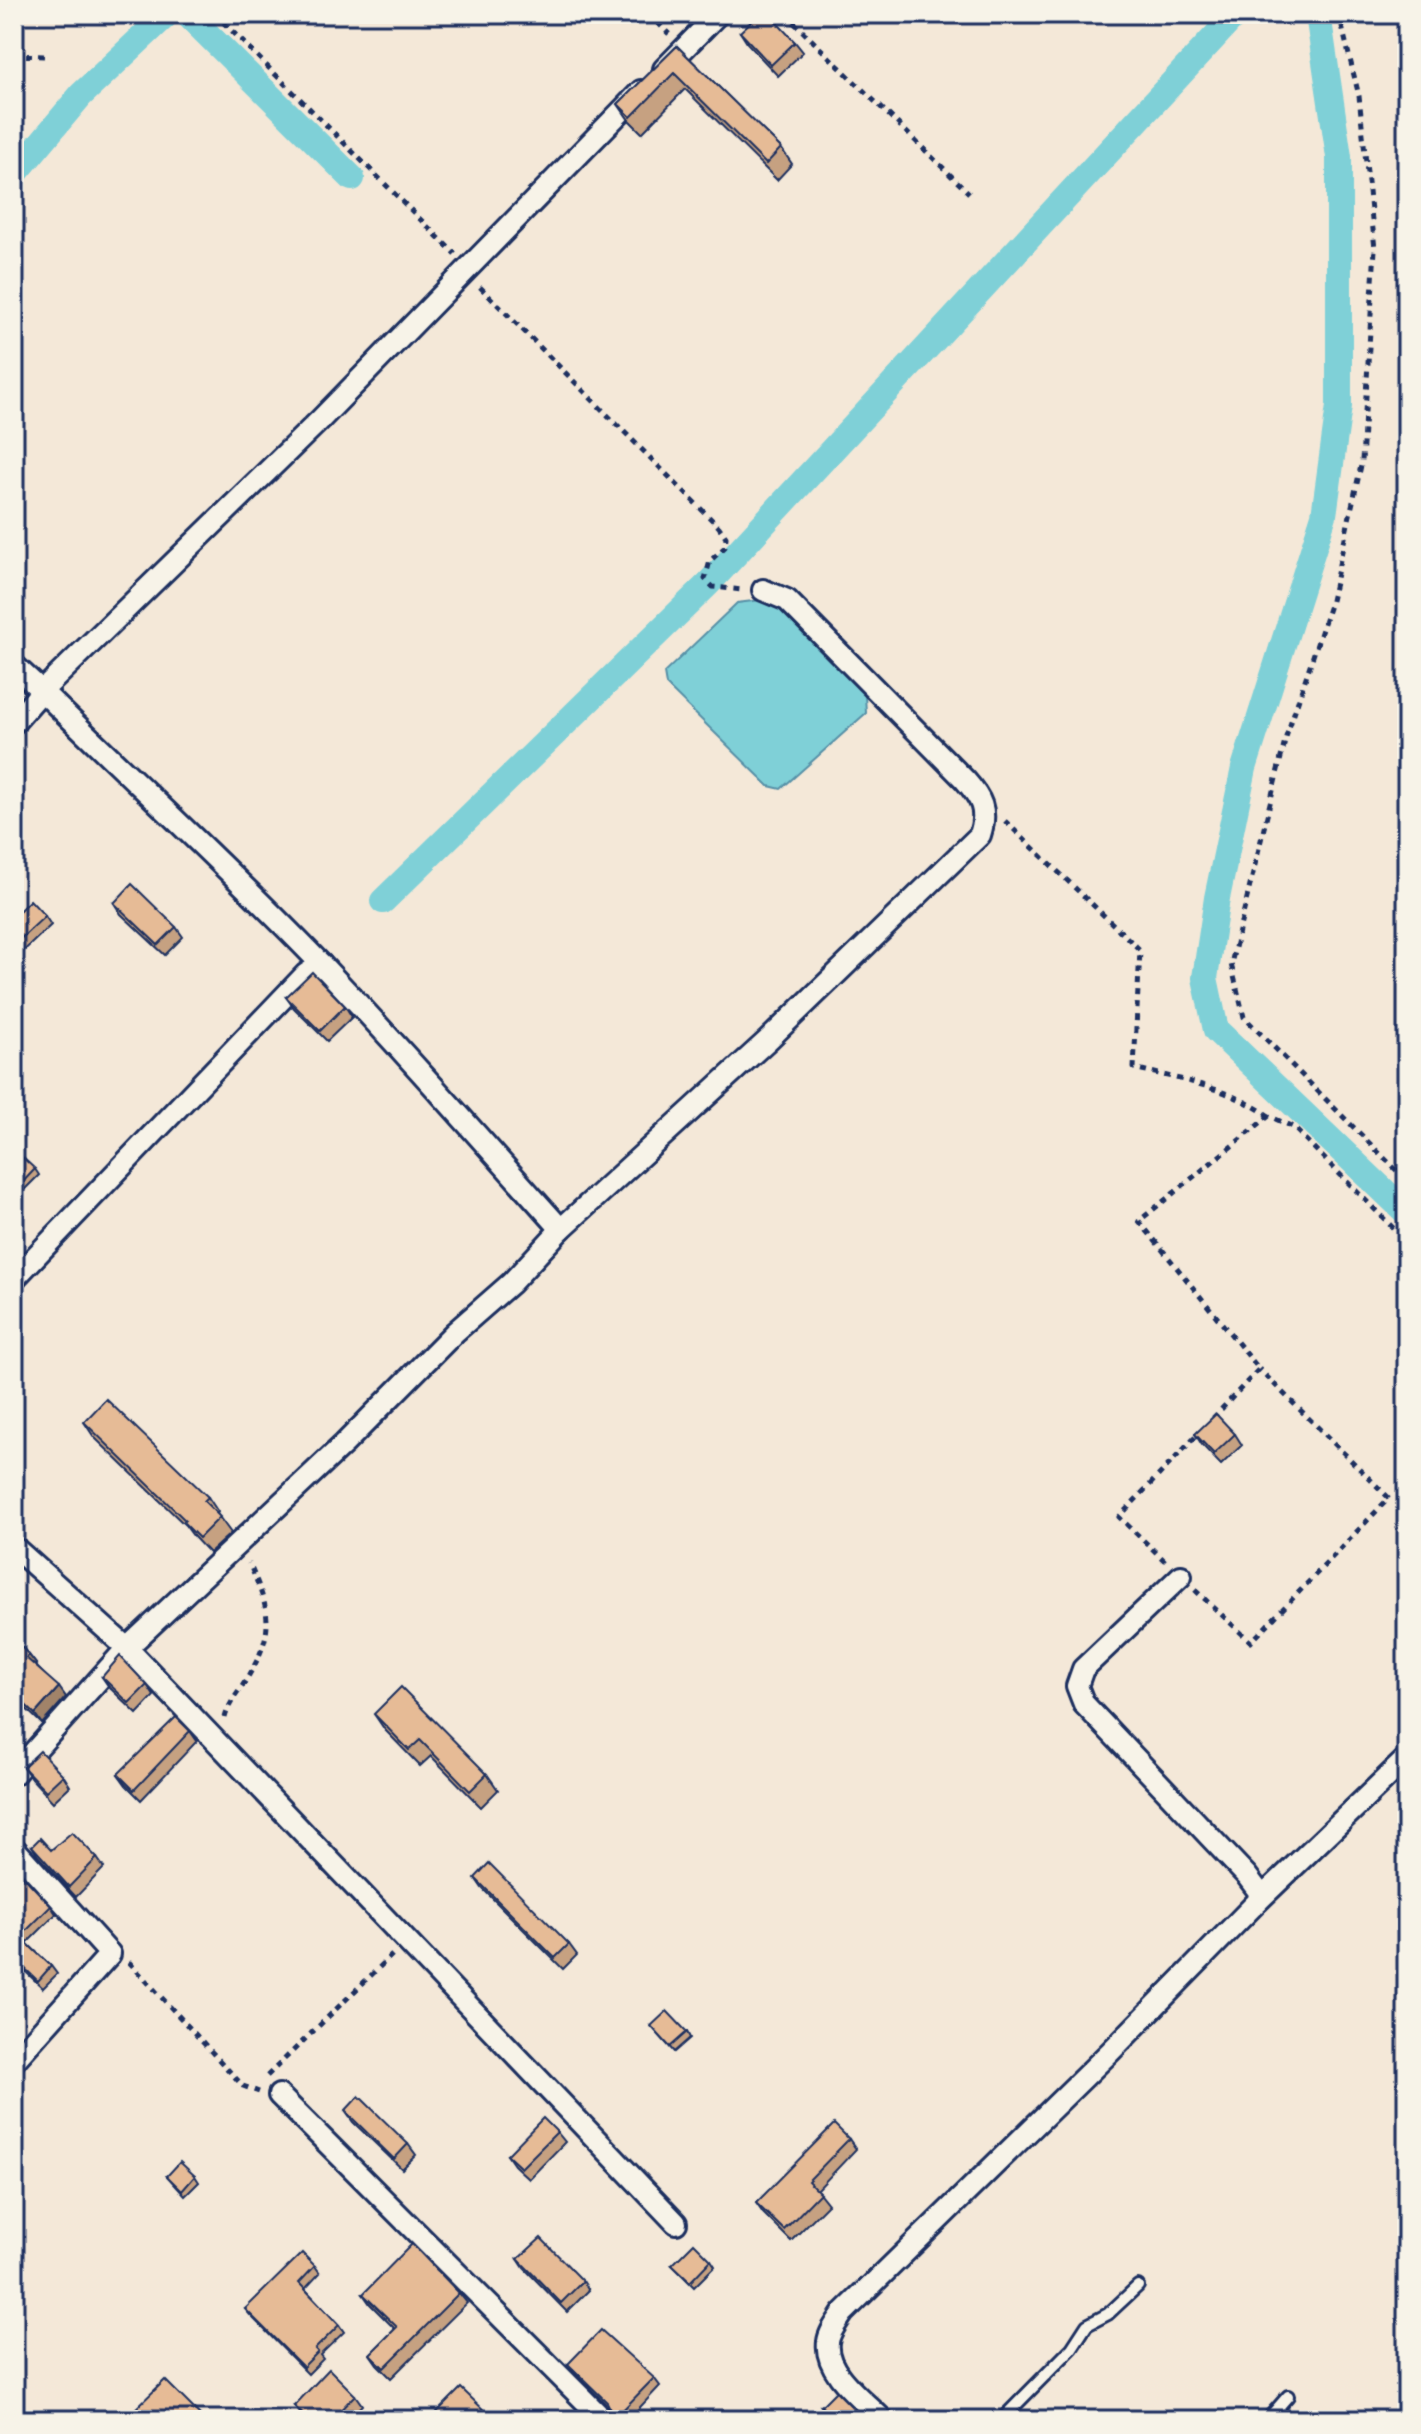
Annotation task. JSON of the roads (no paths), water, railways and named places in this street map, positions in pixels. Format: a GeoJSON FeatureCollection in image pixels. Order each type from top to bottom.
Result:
{"type":"FeatureCollection","features":[{"type":"Feature","properties":{"kind":"street"},"geometry":{"type":"LineString","coordinates":[[14,723],[42,691],[319,421],[718,14]]}},
{"type":"Feature","properties":{"kind":"street"},"geometry":{"type":"LineString","coordinates":[[14,1774],[127,1648],[511,1283],[561,1229],[667,1135],[967,849],[982,827],[985,814],[981,798],[787,600],[763,590]]}},
{"type":"Feature","properties":{"kind":"street"},"geometry":{"type":"LineString","coordinates":[[14,665],[321,964],[451,1101],[561,1229]]}},
{"type":"Feature","properties":{"kind":"street"},"geometry":{"type":"LineString","coordinates":[[14,1279],[306,974],[321,964]]}},
{"type":"Feature","properties":{"kind":"street"},"geometry":{"type":"LineString","coordinates":[[14,1547],[127,1648],[404,1943],[676,2223]]}},
{"type":"Feature","properties":{"kind":"street"},"geometry":{"type":"LineString","coordinates":[[1181,1576],[1083,1669],[1077,1686],[1084,1704],[1247,1876],[1259,1892],[1258,1901]]}},
{"type":"Feature","properties":{"kind":"street"},"geometry":{"type":"LineString","coordinates":[[883,2420],[839,2374],[829,2359],[828,2340],[843,2313],[1151,2011],[1258,1901],[1407,1758]]}},
{"type":"Feature","properties":{"kind":"street"},"geometry":{"type":"LineString","coordinates":[[14,1848],[110,1954],[14,2061]]}},
{"type":"Feature","properties":{"kind":"street"},"geometry":{"type":"LineString","coordinates":[[279,2095],[604,2420]]}},
{"type":"Feature","properties":{"kind":"lane"},"geometry":{"type":"LineString","coordinates":[[1001,2420],[1072,2348],[1087,2325],[1108,2314],[1138,2286]]}},
{"type":"Feature","properties":{"kind":"lane"},"geometry":{"type":"LineString","coordinates":[[1267,2420],[1288,2396]]}},
{"type":"Feature","properties":{"kind":"water"},"geometry":{"type":"Polygon","coordinates":[[[761,600],[784,611],[865,695],[866,713],[781,789],[769,786],[666,685],[664,673],[737,603],[761,600]]]}},
{"type":"Feature","properties":{"kind":"waterway"},"geometry":{"type":"LineString","coordinates":[[14,175],[81,95],[167,14]]}},
{"type":"Feature","properties":{"kind":"waterway"},"geometry":{"type":"LineString","coordinates":[[187,14],[352,178]]}},
{"type":"Feature","properties":{"kind":"waterway"},"geometry":{"type":"LineString","coordinates":[[383,901],[708,584],[1236,14]]}},
{"type":"Feature","properties":{"kind":"waterway"},"geometry":{"type":"LineString","coordinates":[[1318,14],[1339,157],[1339,406],[1324,515],[1244,768],[1217,898],[1205,978],[1216,1030],[1407,1213]]}}]}
